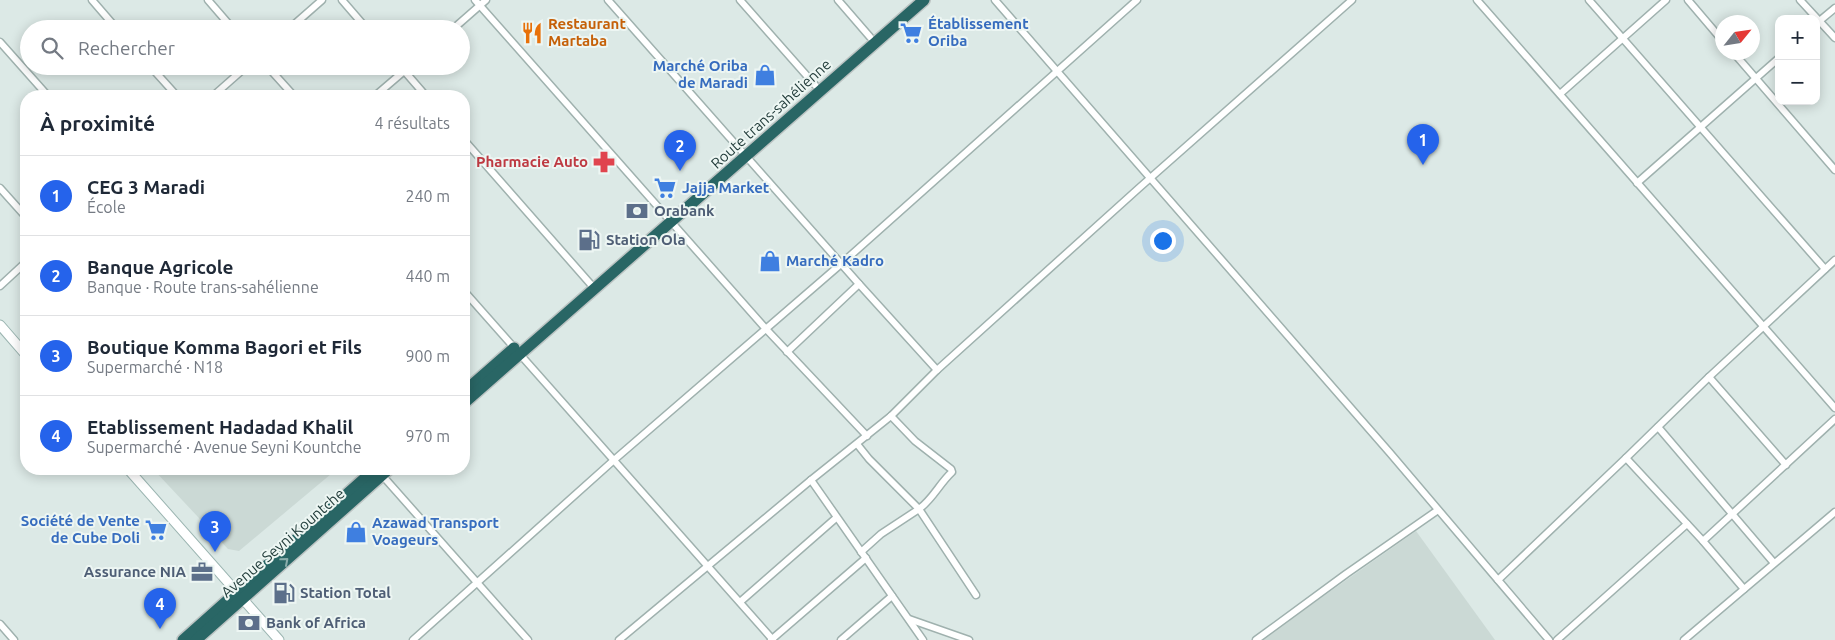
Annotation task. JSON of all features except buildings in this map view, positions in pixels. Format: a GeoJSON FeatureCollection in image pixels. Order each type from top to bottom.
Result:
{"type":"FeatureCollection","features":[{"type":"Feature","properties":{"kind":"highway","name":"Route trans-sahélienne"},"geometry":{"type":"LineString","coordinates":[[743,154],[814,85],[912,0]]}},
{"type":"Feature","properties":{"kind":"highway","name":"Route trans-sahélienne"},"geometry":{"type":"LineString","coordinates":[[519,350],[743,154],[924,0]]}},
{"type":"Feature","properties":{"kind":"highway"},"geometry":{"type":"LineString","coordinates":[[470,387],[519,350]]}},
{"type":"Feature","properties":{"kind":"highway"},"geometry":{"type":"LineString","coordinates":[[470,397],[519,350]]}},
{"type":"Feature","properties":{"kind":"highway","name":"Avenue Seyni Kountche"},"geometry":{"type":"LineString","coordinates":[[183,640],[239,595],[374,475]]}},
{"type":"Feature","properties":{"kind":"highway","name":"Avenue Seyni Kountche"},"geometry":{"type":"LineString","coordinates":[[196,640],[239,595]]}},
{"type":"Feature","properties":{"kind":"main road"},"geometry":{"type":"LineString","coordinates":[[0,325],[20,348]]}},
{"type":"Feature","properties":{"kind":"main road"},"geometry":{"type":"LineString","coordinates":[[133,475],[278,640]]}},
{"type":"Feature","properties":{"kind":"street"},"geometry":{"type":"LineString","coordinates":[[92,0],[109,20]]}},
{"type":"Feature","properties":{"kind":"street"},"geometry":{"type":"LineString","coordinates":[[208,0],[225,20]]}},
{"type":"Feature","properties":{"kind":"street"},"geometry":{"type":"LineString","coordinates":[[300,20],[322,0]]}},
{"type":"Feature","properties":{"kind":"street"},"geometry":{"type":"LineString","coordinates":[[342,0],[359,20]]}},
{"type":"Feature","properties":{"kind":"street"},"geometry":{"type":"LineString","coordinates":[[461,20],[477,3],[486,0]]}},
{"type":"Feature","properties":{"kind":"street"},"geometry":{"type":"LineString","coordinates":[[608,0],[937,370]]}},
{"type":"Feature","properties":{"kind":"street"},"geometry":{"type":"LineString","coordinates":[[740,0],[814,85]]}},
{"type":"Feature","properties":{"kind":"street"},"geometry":{"type":"LineString","coordinates":[[838,0],[870,36]]}},
{"type":"Feature","properties":{"kind":"street"},"geometry":{"type":"LineString","coordinates":[[995,0],[1058,70],[1549,640]]}},
{"type":"Feature","properties":{"kind":"street"},"geometry":{"type":"LineString","coordinates":[[413,640],[614,460],[841,264],[1138,0]]}},
{"type":"Feature","properties":{"kind":"street"},"geometry":{"type":"LineString","coordinates":[[619,640],[891,416],[937,370],[1352,0]]}},
{"type":"Feature","properties":{"kind":"street"},"geometry":{"type":"LineString","coordinates":[[1478,0],[1835,408]]}},
{"type":"Feature","properties":{"kind":"street"},"geometry":{"type":"LineString","coordinates":[[1590,0],[1826,269]]}},
{"type":"Feature","properties":{"kind":"street"},"geometry":{"type":"LineString","coordinates":[[1560,94],[1666,0]]}},
{"type":"Feature","properties":{"kind":"street"},"geometry":{"type":"LineString","coordinates":[[1688,0],[1715,32]]}},
{"type":"Feature","properties":{"kind":"street"},"geometry":{"type":"LineString","coordinates":[[1800,0],[1812,15]]}},
{"type":"Feature","properties":{"kind":"street"},"geometry":{"type":"LineString","coordinates":[[477,3],[766,329],[867,436]]}},
{"type":"Feature","properties":{"kind":"street"},"geometry":{"type":"LineString","coordinates":[[1820,21],[1835,8]]}},
{"type":"Feature","properties":{"kind":"street"},"geometry":{"type":"LineString","coordinates":[[1820,25],[1835,38]]}},
{"type":"Feature","properties":{"kind":"street"},"geometry":{"type":"LineString","coordinates":[[0,42],[20,64]]}},
{"type":"Feature","properties":{"kind":"street"},"geometry":{"type":"LineString","coordinates":[[1740,60],[1835,170]]}},
{"type":"Feature","properties":{"kind":"street"},"geometry":{"type":"LineString","coordinates":[[1638,183],[1777,60]]}},
{"type":"Feature","properties":{"kind":"street"},"geometry":{"type":"LineString","coordinates":[[29,75],[43,90]]}},
{"type":"Feature","properties":{"kind":"street"},"geometry":{"type":"LineString","coordinates":[[158,75],[171,90]]}},
{"type":"Feature","properties":{"kind":"street"},"geometry":{"type":"LineString","coordinates":[[220,90],[237,75]]}},
{"type":"Feature","properties":{"kind":"street"},"geometry":{"type":"LineString","coordinates":[[275,75],[289,90]]}},
{"type":"Feature","properties":{"kind":"street"},"geometry":{"type":"LineString","coordinates":[[382,90],[396,75]]}},
{"type":"Feature","properties":{"kind":"street"},"geometry":{"type":"LineString","coordinates":[[407,75],[421,90]]}},
{"type":"Feature","properties":{"kind":"street"},"geometry":{"type":"LineString","coordinates":[[470,147],[591,286]]}},
{"type":"Feature","properties":{"kind":"street"},"geometry":{"type":"LineString","coordinates":[[0,188],[20,211]]}},
{"type":"Feature","properties":{"kind":"street"},"geometry":{"type":"LineString","coordinates":[[1498,580],[1709,377],[1835,260]]}},
{"type":"Feature","properties":{"kind":"street"},"geometry":{"type":"LineString","coordinates":[[0,286],[20,268]]}},
{"type":"Feature","properties":{"kind":"street"},"geometry":{"type":"LineString","coordinates":[[787,352],[859,284]]}},
{"type":"Feature","properties":{"kind":"street"},"geometry":{"type":"LineString","coordinates":[[470,297],[519,350],[772,640],[866,558]]}},
{"type":"Feature","properties":{"kind":"street"},"geometry":{"type":"LineString","coordinates":[[1709,377],[1786,465]]}},
{"type":"Feature","properties":{"kind":"street"},"geometry":{"type":"LineString","coordinates":[[861,552],[881,534],[930,501],[942,481],[952,472],[951,469],[915,441],[891,416]]}},
{"type":"Feature","properties":{"kind":"street"},"geometry":{"type":"LineString","coordinates":[[1703,540],[1835,419]]}},
{"type":"Feature","properties":{"kind":"street"},"geometry":{"type":"LineString","coordinates":[[1658,427],[1774,563]]}},
{"type":"Feature","properties":{"kind":"street"},"geometry":{"type":"LineString","coordinates":[[857,444],[876,467],[919,509],[976,595]]}},
{"type":"Feature","properties":{"kind":"street"},"geometry":{"type":"LineString","coordinates":[[1626,458],[1703,540],[1744,589]]}},
{"type":"Feature","properties":{"kind":"street"},"geometry":{"type":"LineString","coordinates":[[384,475],[528,640]]}},
{"type":"Feature","properties":{"kind":"street"},"geometry":{"type":"LineString","coordinates":[[811,480],[921,639]]}},
{"type":"Feature","properties":{"kind":"street"},"geometry":{"type":"LineString","coordinates":[[1256,640],[1438,510]]}},
{"type":"Feature","properties":{"kind":"street"},"geometry":{"type":"LineString","coordinates":[[1684,640],[1835,512]]}},
{"type":"Feature","properties":{"kind":"street"},"geometry":{"type":"LineString","coordinates":[[740,602],[836,518]]}},
{"type":"Feature","properties":{"kind":"street"},"geometry":{"type":"LineString","coordinates":[[1557,640],[1687,524]]}},
{"type":"Feature","properties":{"kind":"street"},"geometry":{"type":"LineString","coordinates":[[841,640],[892,596]]}},
{"type":"Feature","properties":{"kind":"street"},"geometry":{"type":"LineString","coordinates":[[909,620],[948,631],[969,640]]}},
{"type":"Feature","properties":{"kind":"street"},"geometry":{"type":"LineString","coordinates":[[0,624],[14,640]]}},
{"type":"Feature","properties":{"kind":"shaded area"},"geometry":{"type":"Polygon","coordinates":[[[159,475],[330,475],[239,551],[228,549],[159,475]]]}},
{"type":"Feature","properties":{"kind":"shaded area"},"geometry":{"type":"Polygon","coordinates":[[[1416,531],[1495,640],[1261,640],[1416,531]]]}},
{"type":"Feature","properties":{"kind":"place","name":"Restaurant Martaba"},"geometry":{"type":"Point","coordinates":[532,33]}},
{"type":"Feature","properties":{"kind":"place","name":"Établissement Oriba"},"geometry":{"type":"Point","coordinates":[911,33]}},
{"type":"Feature","properties":{"kind":"place","name":"Marché Oriba de Maradi"},"geometry":{"type":"Point","coordinates":[765,75]}},
{"type":"Feature","properties":{"kind":"place","name":"Pharmacie Auto"},"geometry":{"type":"Point","coordinates":[604,162]}},
{"type":"Feature","properties":{"kind":"place","name":"CEG 3 Maradi"},"geometry":{"type":"Point","coordinates":[1423,165]}},
{"type":"Feature","properties":{"kind":"place","name":"Banque Agricole"},"geometry":{"type":"Point","coordinates":[680,171]}},
{"type":"Feature","properties":{"kind":"place","name":"Jajja Market"},"geometry":{"type":"Point","coordinates":[665,188]}},
{"type":"Feature","properties":{"kind":"place","name":"Orabank"},"geometry":{"type":"Point","coordinates":[637,211]}},
{"type":"Feature","properties":{"kind":"place","name":"Station Ola"},"geometry":{"type":"Point","coordinates":[589,240]}},
{"type":"Feature","properties":{"kind":"place","name":"Marché Kadro"},"geometry":{"type":"Point","coordinates":[770,261]}},
{"type":"Feature","properties":{"kind":"place","name":"Société de Vente de Cube Doli"},"geometry":{"type":"Point","coordinates":[156,530]}},
{"type":"Feature","properties":{"kind":"place","name":"Azawad Transport Voageurs"},"geometry":{"type":"Point","coordinates":[356,532]}},
{"type":"Feature","properties":{"kind":"place","name":"Boutique Komma Bagori et Fils"},"geometry":{"type":"Point","coordinates":[215,552]}},
{"type":"Feature","properties":{"kind":"place","name":"Assurance NIA"},"geometry":{"type":"Point","coordinates":[202,572]}},
{"type":"Feature","properties":{"kind":"place","name":"Station Total"},"geometry":{"type":"Point","coordinates":[284,593]}},
{"type":"Feature","properties":{"kind":"place","name":"Bank of Africa"},"geometry":{"type":"Point","coordinates":[249,623]}},
{"type":"Feature","properties":{"kind":"place","name":"Etablissement Hadadad Khalil"},"geometry":{"type":"Point","coordinates":[160,629]}}]}
